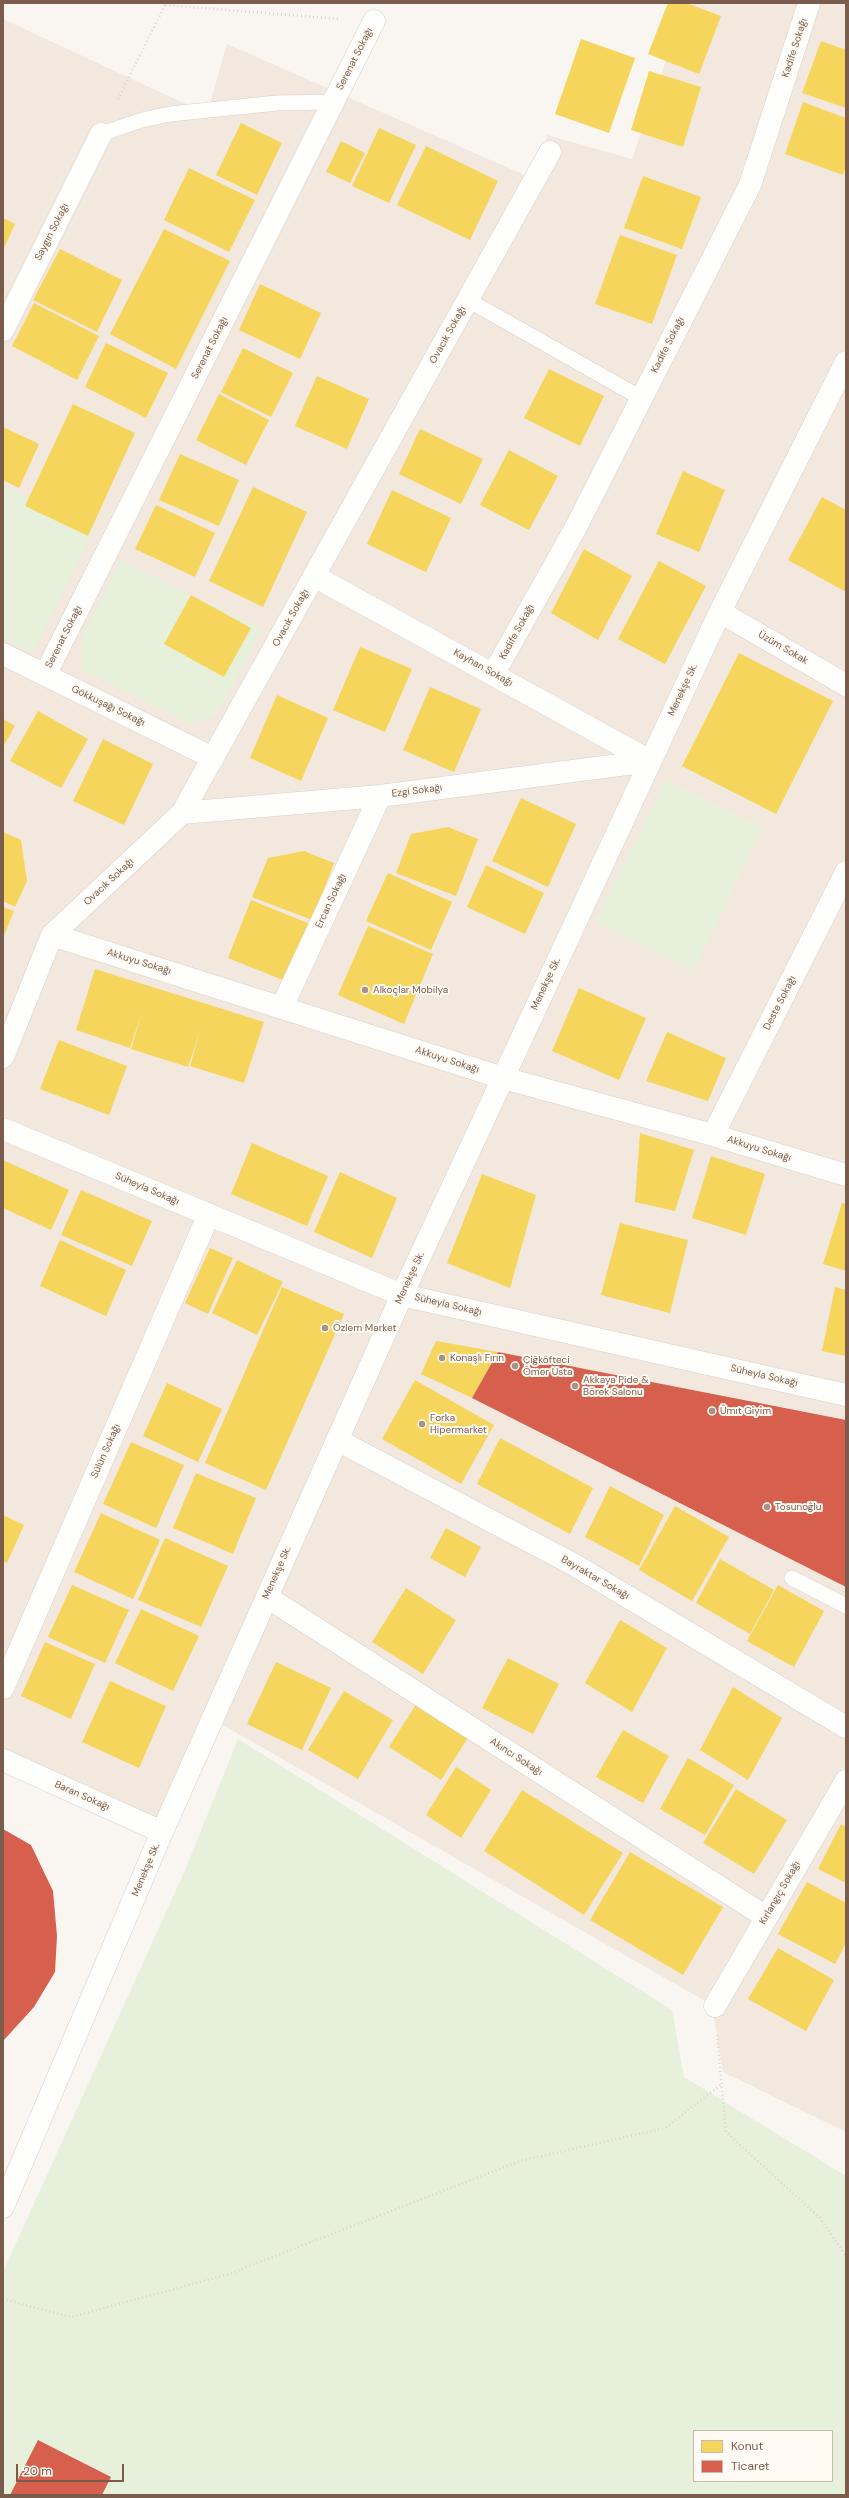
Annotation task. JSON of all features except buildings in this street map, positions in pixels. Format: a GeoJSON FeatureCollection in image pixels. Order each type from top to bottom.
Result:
{"type":"FeatureCollection","features":[{"type":"Feature","properties":{"kind":"street","name":"Kadife Sokağı"},"geometry":{"type":"LineString","coordinates":[[494,673],[575,529],[750,185],[809,3]]}},
{"type":"Feature","properties":{"kind":"street","name":"Serenat Sokağı"},"geometry":{"type":"LineString","coordinates":[[45,675],[374,21]]}},
{"type":"Feature","properties":{"kind":"street","name":"Saygın Sokağı"},"geometry":{"type":"LineString","coordinates":[[3,330],[101,134]]}},
{"type":"Feature","properties":{"kind":"street","name":"Ovacık Sokağı"},"geometry":{"type":"LineString","coordinates":[[3,1057],[52,935],[182,813],[550,152]]}},
{"type":"Feature","properties":{"kind":"street","name":"Menekşe Sk."},"geometry":{"type":"LineString","coordinates":[[3,2207],[162,1832],[402,1295],[720,612],[846,362]]}},
{"type":"Feature","properties":{"kind":"street","name":"Kayhan Sokağı"},"geometry":{"type":"LineString","coordinates":[[314,576],[494,673],[650,761]]}},
{"type":"Feature","properties":{"kind":"street","name":"Üzüm Sokak"},"geometry":{"type":"LineString","coordinates":[[720,612],[846,685]]}},
{"type":"Feature","properties":{"kind":"street","name":"Gökkuşağı Sokağı"},"geometry":{"type":"LineString","coordinates":[[3,654],[213,758]]}},
{"type":"Feature","properties":{"kind":"street","name":"Ezgi Sokağı"},"geometry":{"type":"LineString","coordinates":[[182,813],[380,796],[650,761]]}},
{"type":"Feature","properties":{"kind":"street","name":"Ercan Sokağı"},"geometry":{"type":"LineString","coordinates":[[282,1007],[380,796]]}},
{"type":"Feature","properties":{"kind":"street","name":"Deste Sokağı"},"geometry":{"type":"LineString","coordinates":[[713,1135],[846,872]]}},
{"type":"Feature","properties":{"kind":"street","name":"Akkuyu Sokağı"},"geometry":{"type":"LineString","coordinates":[[52,935],[503,1078],[713,1135],[846,1175]]}},
{"type":"Feature","properties":{"kind":"street","name":"Süheyla Sokağı"},"geometry":{"type":"LineString","coordinates":[[3,1129],[402,1295],[846,1395]]}},
{"type":"Feature","properties":{"kind":"street","name":"Sülün Sokağı"},"geometry":{"type":"LineString","coordinates":[[3,1688],[209,1214]]}},
{"type":"Feature","properties":{"kind":"street","name":"Bayraktar Sokağı"},"geometry":{"type":"LineString","coordinates":[[337,1440],[571,1564],[846,1727]]}},
{"type":"Feature","properties":{"kind":"street","name":"Akıncı Sokağı"},"geometry":{"type":"LineString","coordinates":[[267,1597],[766,1917]]}},
{"type":"Feature","properties":{"kind":"street","name":"Baran Sokağı"},"geometry":{"type":"LineString","coordinates":[[3,1760],[162,1832]]}},
{"type":"Feature","properties":{"kind":"street","name":"Kırlangıç Sokağı"},"geometry":{"type":"LineString","coordinates":[[715,2006],[846,1781]]}},
{"type":"Feature","properties":{"kind":"lane"},"geometry":{"type":"LineString","coordinates":[[101,134],[142,120],[170,114],[277,103],[334,102]]}},
{"type":"Feature","properties":{"kind":"lane"},"geometry":{"type":"LineString","coordinates":[[468,300],[641,398]]}},
{"type":"Feature","properties":{"kind":"lane"},"geometry":{"type":"LineString","coordinates":[[792,1578],[846,1606]]}},
{"type":"Feature","properties":{"kind":"path"},"geometry":{"type":"LineString","coordinates":[[101,134],[164,4],[374,21]]}},
{"type":"Feature","properties":{"kind":"path"},"geometry":{"type":"LineString","coordinates":[[715,2006],[726,2132],[820,2218],[846,2256]]}},
{"type":"Feature","properties":{"kind":"path"},"geometry":{"type":"LineString","coordinates":[[3,2299],[71,2316],[229,2274],[520,2161],[665,2128],[722,2084]]}},
{"type":"Feature","properties":{"kind":"shaded area"},"geometry":{"type":"Polygon","coordinates":[[[686,3],[846,3],[846,2132],[723,2072],[712,2005],[216,1721],[166,1834],[3,1763],[3,19],[207,114],[227,44],[538,181],[547,135],[632,159],[686,3]]]}},
{"type":"Feature","properties":{"kind":"green space"},"geometry":{"type":"Polygon","coordinates":[[[3,485],[94,530],[33,653],[3,638],[3,485]]]}},
{"type":"Feature","properties":{"kind":"green space"},"geometry":{"type":"Polygon","coordinates":[[[120,560],[263,629],[216,715],[191,724],[81,669],[82,637],[120,560]]]}},
{"type":"Feature","properties":{"kind":"green space"},"geometry":{"type":"Polygon","coordinates":[[[666,780],[763,828],[693,971],[595,922],[666,780]]]}},
{"type":"Feature","properties":{"kind":"green space"},"geometry":{"type":"Polygon","coordinates":[[[238,1739],[672,2010],[684,2077],[846,2176],[846,2495],[3,2495],[3,2272],[186,1868],[238,1739]]]}},
{"type":"Feature","properties":{"kind":"place","name":"Alkoçlar Mobilya"},"geometry":{"type":"Point","coordinates":[365,990]}},
{"type":"Feature","properties":{"kind":"place","name":"Özlem Market"},"geometry":{"type":"Point","coordinates":[325,1328]}},
{"type":"Feature","properties":{"kind":"place","name":"Konaşlı Fırın"},"geometry":{"type":"Point","coordinates":[442,1358]}},
{"type":"Feature","properties":{"kind":"place","name":"Çiğköfteci Ömer Usta"},"geometry":{"type":"Point","coordinates":[515,1366]}},
{"type":"Feature","properties":{"kind":"place","name":"Akkaya Pide & Börek Salonu"},"geometry":{"type":"Point","coordinates":[575,1386]}},
{"type":"Feature","properties":{"kind":"place","name":"Ümıt Giyim"},"geometry":{"type":"Point","coordinates":[712,1411]}},
{"type":"Feature","properties":{"kind":"place","name":"Forka Hipermarket"},"geometry":{"type":"Point","coordinates":[422,1424]}},
{"type":"Feature","properties":{"kind":"place","name":"Tosunoğlu"},"geometry":{"type":"Point","coordinates":[767,1507]}}]}
